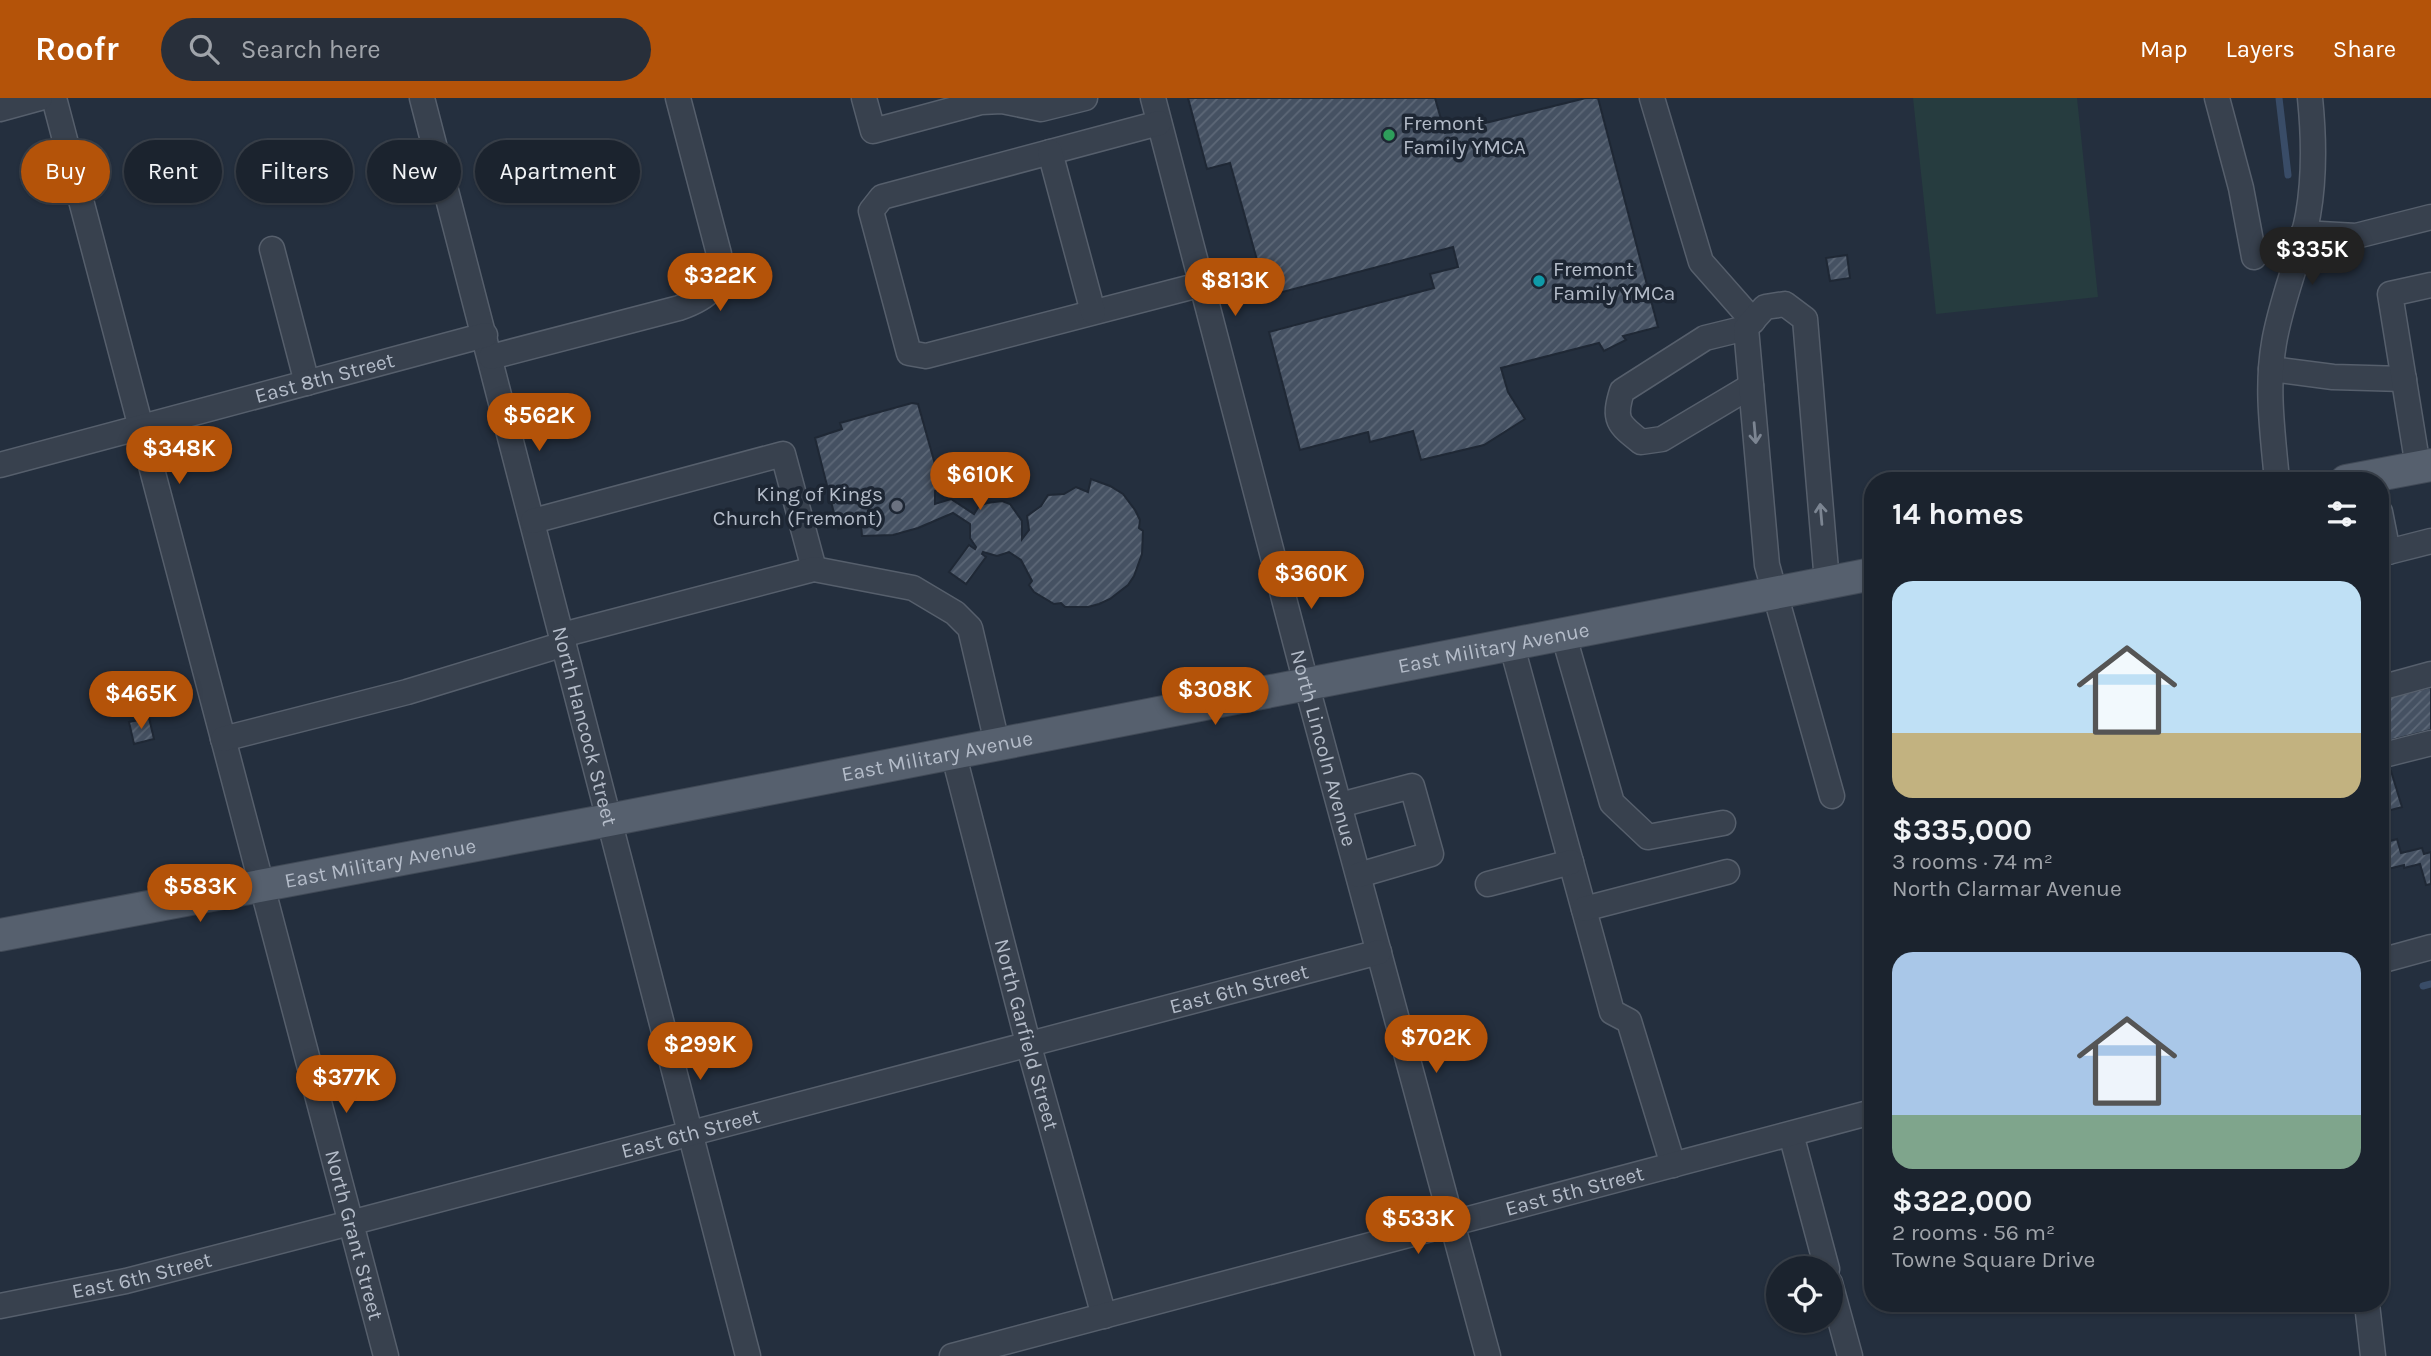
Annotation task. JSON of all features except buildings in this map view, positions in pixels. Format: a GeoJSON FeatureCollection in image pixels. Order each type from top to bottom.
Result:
{"type":"FeatureCollection","features":[{"type":"Feature","properties":{"kind":"main road"},"geometry":{"type":"LineString","coordinates":[[2389,474],[2424,466]]}},
{"type":"Feature","properties":{"kind":"main road","name":"East Military Avenue"},"geometry":{"type":"LineString","coordinates":[[0,935],[609,820],[1864,575]]}},
{"type":"Feature","properties":{"kind":"street"},"geometry":{"type":"LineString","coordinates":[[0,109],[40,98]]}},
{"type":"Feature","properties":{"kind":"street","name":"North Grant Street"},"geometry":{"type":"LineString","coordinates":[[54,98],[386,1356]]}},
{"type":"Feature","properties":{"kind":"street","name":"North Hancock Street"},"geometry":{"type":"LineString","coordinates":[[422,98],[748,1356]]}},
{"type":"Feature","properties":{"kind":"street","name":"East 8th Street"},"geometry":{"type":"LineString","coordinates":[[0,465],[307,383],[679,308],[705,296],[712,289],[720,270],[719,254],[678,98]]}},
{"type":"Feature","properties":{"kind":"street"},"geometry":{"type":"LineString","coordinates":[[864,98],[873,131],[981,102],[1002,101],[1041,108],[1085,98]]}},
{"type":"Feature","properties":{"kind":"street","name":"North Lincoln Avenue"},"geometry":{"type":"LineString","coordinates":[[1153,98],[1306,682],[1488,1356]]}},
{"type":"Feature","properties":{"kind":"street"},"geometry":{"type":"LineString","coordinates":[[1652,98],[1701,262],[1750,325],[1751,386],[1767,565],[1832,796]]}},
{"type":"Feature","properties":{"kind":"street"},"geometry":{"type":"LineString","coordinates":[[2217,98],[2241,188],[2254,257]]}},
{"type":"Feature","properties":{"kind":"street"},"geometry":{"type":"LineString","coordinates":[[2276,472],[2270,407],[2271,369],[2280,320],[2303,233],[2313,177],[2314,137],[2310,98]]}},
{"type":"Feature","properties":{"kind":"street"},"geometry":{"type":"LineString","coordinates":[[1159,123],[882,197],[871,211],[905,340],[909,353],[926,356],[1203,284]]}},
{"type":"Feature","properties":{"kind":"street"},"geometry":{"type":"LineString","coordinates":[[1050,152],[1093,312]]}},
{"type":"Feature","properties":{"kind":"street"},"geometry":{"type":"LineString","coordinates":[[2303,233],[2356,236],[2431,218]]}},
{"type":"Feature","properties":{"kind":"street"},"geometry":{"type":"LineString","coordinates":[[272,249],[307,383]]}},
{"type":"Feature","properties":{"kind":"street"},"geometry":{"type":"LineString","coordinates":[[2424,466],[2403,379],[2390,294],[2431,285]]}},
{"type":"Feature","properties":{"kind":"street"},"geometry":{"type":"LineString","coordinates":[[1751,386],[1662,439],[1641,442],[1621,426],[1616,410],[1622,391],[1705,338],[1750,325],[1765,307],[1786,304],[1805,318],[1827,582]]}},
{"type":"Feature","properties":{"kind":"street"},"geometry":{"type":"LineString","coordinates":[[2271,369],[2333,377],[2403,379]]}},
{"type":"Feature","properties":{"kind":"street"},"geometry":{"type":"LineString","coordinates":[[533,521],[783,454],[814,569]]}},
{"type":"Feature","properties":{"kind":"street"},"geometry":{"type":"LineString","coordinates":[[2389,552],[2431,541]]}},
{"type":"Feature","properties":{"kind":"street"},"geometry":{"type":"LineString","coordinates":[[223,739],[407,692],[563,640],[814,569],[913,588],[955,613],[970,628],[996,743]]}},
{"type":"Feature","properties":{"kind":"street"},"geometry":{"type":"LineString","coordinates":[[1563,633],[1612,803],[1648,837],[1723,823]]}},
{"type":"Feature","properties":{"kind":"street"},"geometry":{"type":"LineString","coordinates":[[1511,643],[1612,1012],[1629,1021],[1673,1165]]}},
{"type":"Feature","properties":{"kind":"street"},"geometry":{"type":"LineString","coordinates":[[2389,686],[2431,674]]}},
{"type":"Feature","properties":{"kind":"street"},"geometry":{"type":"LineString","coordinates":[[2389,754],[2431,743]]}},
{"type":"Feature","properties":{"kind":"street","name":"North Garfield Street"},"geometry":{"type":"LineString","coordinates":[[953,752],[1028,1043],[1104,1316]]}},
{"type":"Feature","properties":{"kind":"street"},"geometry":{"type":"LineString","coordinates":[[1340,805],[1412,786],[1431,855],[1359,875]]}},
{"type":"Feature","properties":{"kind":"street"},"geometry":{"type":"LineString","coordinates":[[1488,884],[1571,862]]}},
{"type":"Feature","properties":{"kind":"street"},"geometry":{"type":"LineString","coordinates":[[1584,909],[1727,872]]}},
{"type":"Feature","properties":{"kind":"street"},"geometry":{"type":"LineString","coordinates":[[2389,959],[2431,947]]}},
{"type":"Feature","properties":{"kind":"street","name":"East 6th Street"},"geometry":{"type":"LineString","coordinates":[[0,1306],[116,1283],[350,1223],[1379,951]]}},
{"type":"Feature","properties":{"kind":"street","name":"East 5th Street"},"geometry":{"type":"LineString","coordinates":[[952,1356],[1864,1114]]}},
{"type":"Feature","properties":{"kind":"street"},"geometry":{"type":"LineString","coordinates":[[1791,1134],[1824,1256]]}},
{"type":"Feature","properties":{"kind":"street"},"geometry":{"type":"LineString","coordinates":[[2368,1312],[2373,1356]]}},
{"type":"Feature","properties":{"kind":"street"},"geometry":{"type":"LineString","coordinates":[[1843,1330],[1850,1356]]}},
{"type":"Feature","properties":{"kind":"green space"},"geometry":{"type":"Polygon","coordinates":[[[1913,98],[2077,98],[2098,297],[1936,314],[1913,98]]]}},
{"type":"Feature","properties":{"kind":"waterway"},"geometry":{"type":"LineString","coordinates":[[2279,98],[2288,175]]}},
{"type":"Feature","properties":{"kind":"waterway"},"geometry":{"type":"LineString","coordinates":[[2423,986],[2431,984]]}},
{"type":"Feature","properties":{"kind":"place","name":"Fremont Family YMCA"},"geometry":{"type":"Point","coordinates":[1389,135]}},
{"type":"Feature","properties":{"kind":"place","name":"Fremont Family YMCa"},"geometry":{"type":"Point","coordinates":[1539,281]}},
{"type":"Feature","properties":{"kind":"place","name":"King of Kings Church (Fremont)"},"geometry":{"type":"Point","coordinates":[897,506]}}]}
